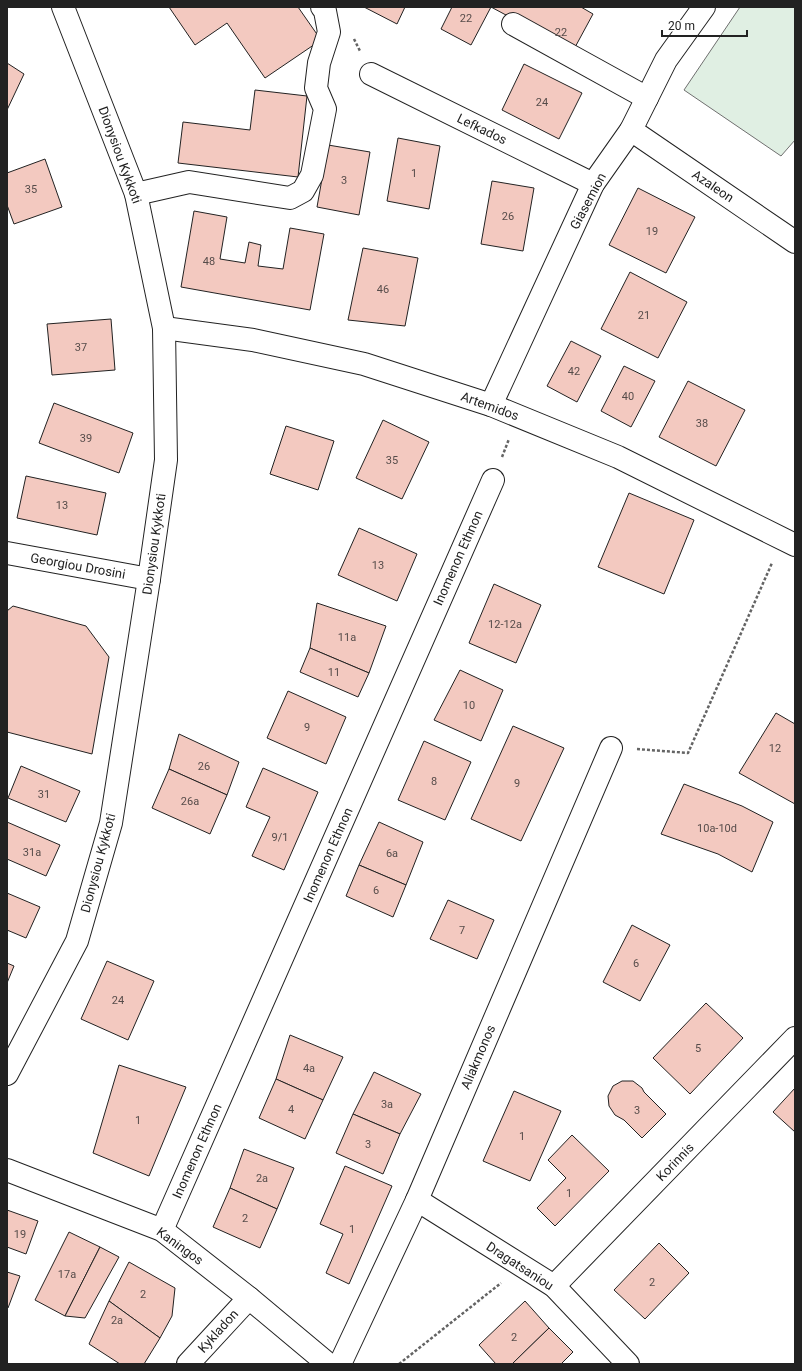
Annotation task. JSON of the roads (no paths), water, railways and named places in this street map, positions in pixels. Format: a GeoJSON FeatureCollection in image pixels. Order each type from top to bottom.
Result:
{"type":"FeatureCollection","features":[{"type":"Feature","properties":{"kind":"street","name":"Dionysiou Kykkoti"},"geometry":{"type":"LineString","coordinates":[[7,1074],[77,941],[111,823],[166,460],[164,328],[136,194],[63,7]]}},
{"type":"Feature","properties":{"kind":"street"},"geometry":{"type":"LineString","coordinates":[[136,194],[189,182],[290,198],[303,191],[312,175],[325,109],[316,88],[319,63],[329,32],[325,11],[322,7]]}},
{"type":"Feature","properties":{"kind":"street","name":"Giasemion"},"geometry":{"type":"LineString","coordinates":[[491,405],[593,184],[631,130],[666,60],[704,7]]}},
{"type":"Feature","properties":{"kind":"street"},"geometry":{"type":"LineString","coordinates":[[513,24],[647,98]]}},
{"type":"Feature","properties":{"kind":"street","name":"Lefkados"},"geometry":{"type":"LineString","coordinates":[[371,74],[593,184]]}},
{"type":"Feature","properties":{"kind":"street","name":"Azaleon"},"geometry":{"type":"LineString","coordinates":[[631,130],[795,242]]}},
{"type":"Feature","properties":{"kind":"street","name":"Artemidos"},"geometry":{"type":"LineString","coordinates":[[164,328],[253,340],[364,364],[491,405],[618,457],[789,542]]}},
{"type":"Feature","properties":{"kind":"street","name":"Inomenon Ethnon"},"geometry":{"type":"LineString","coordinates":[[162,1230],[493,480]]}},
{"type":"Feature","properties":{"kind":"street","name":"Georgiou Drosini"},"geometry":{"type":"LineString","coordinates":[[7,553],[149,579]]}},
{"type":"Feature","properties":{"kind":"street","name":"Aliakmonos"},"geometry":{"type":"LineString","coordinates":[[340,1364],[417,1200],[611,748]]}},
{"type":"Feature","properties":{"kind":"street","name":"Korinnis"},"geometry":{"type":"LineString","coordinates":[[554,1286],[795,1038]]}},
{"type":"Feature","properties":{"kind":"street","name":"Kaningos"},"geometry":{"type":"LineString","coordinates":[[7,1170],[162,1230],[249,1298],[328,1364]]}},
{"type":"Feature","properties":{"kind":"street","name":"Dragatsaniou"},"geometry":{"type":"LineString","coordinates":[[417,1200],[554,1286],[628,1364]]}},
{"type":"Feature","properties":{"kind":"street","name":"Kykladon"},"geometry":{"type":"LineString","coordinates":[[188,1364],[249,1298]]}}]}
